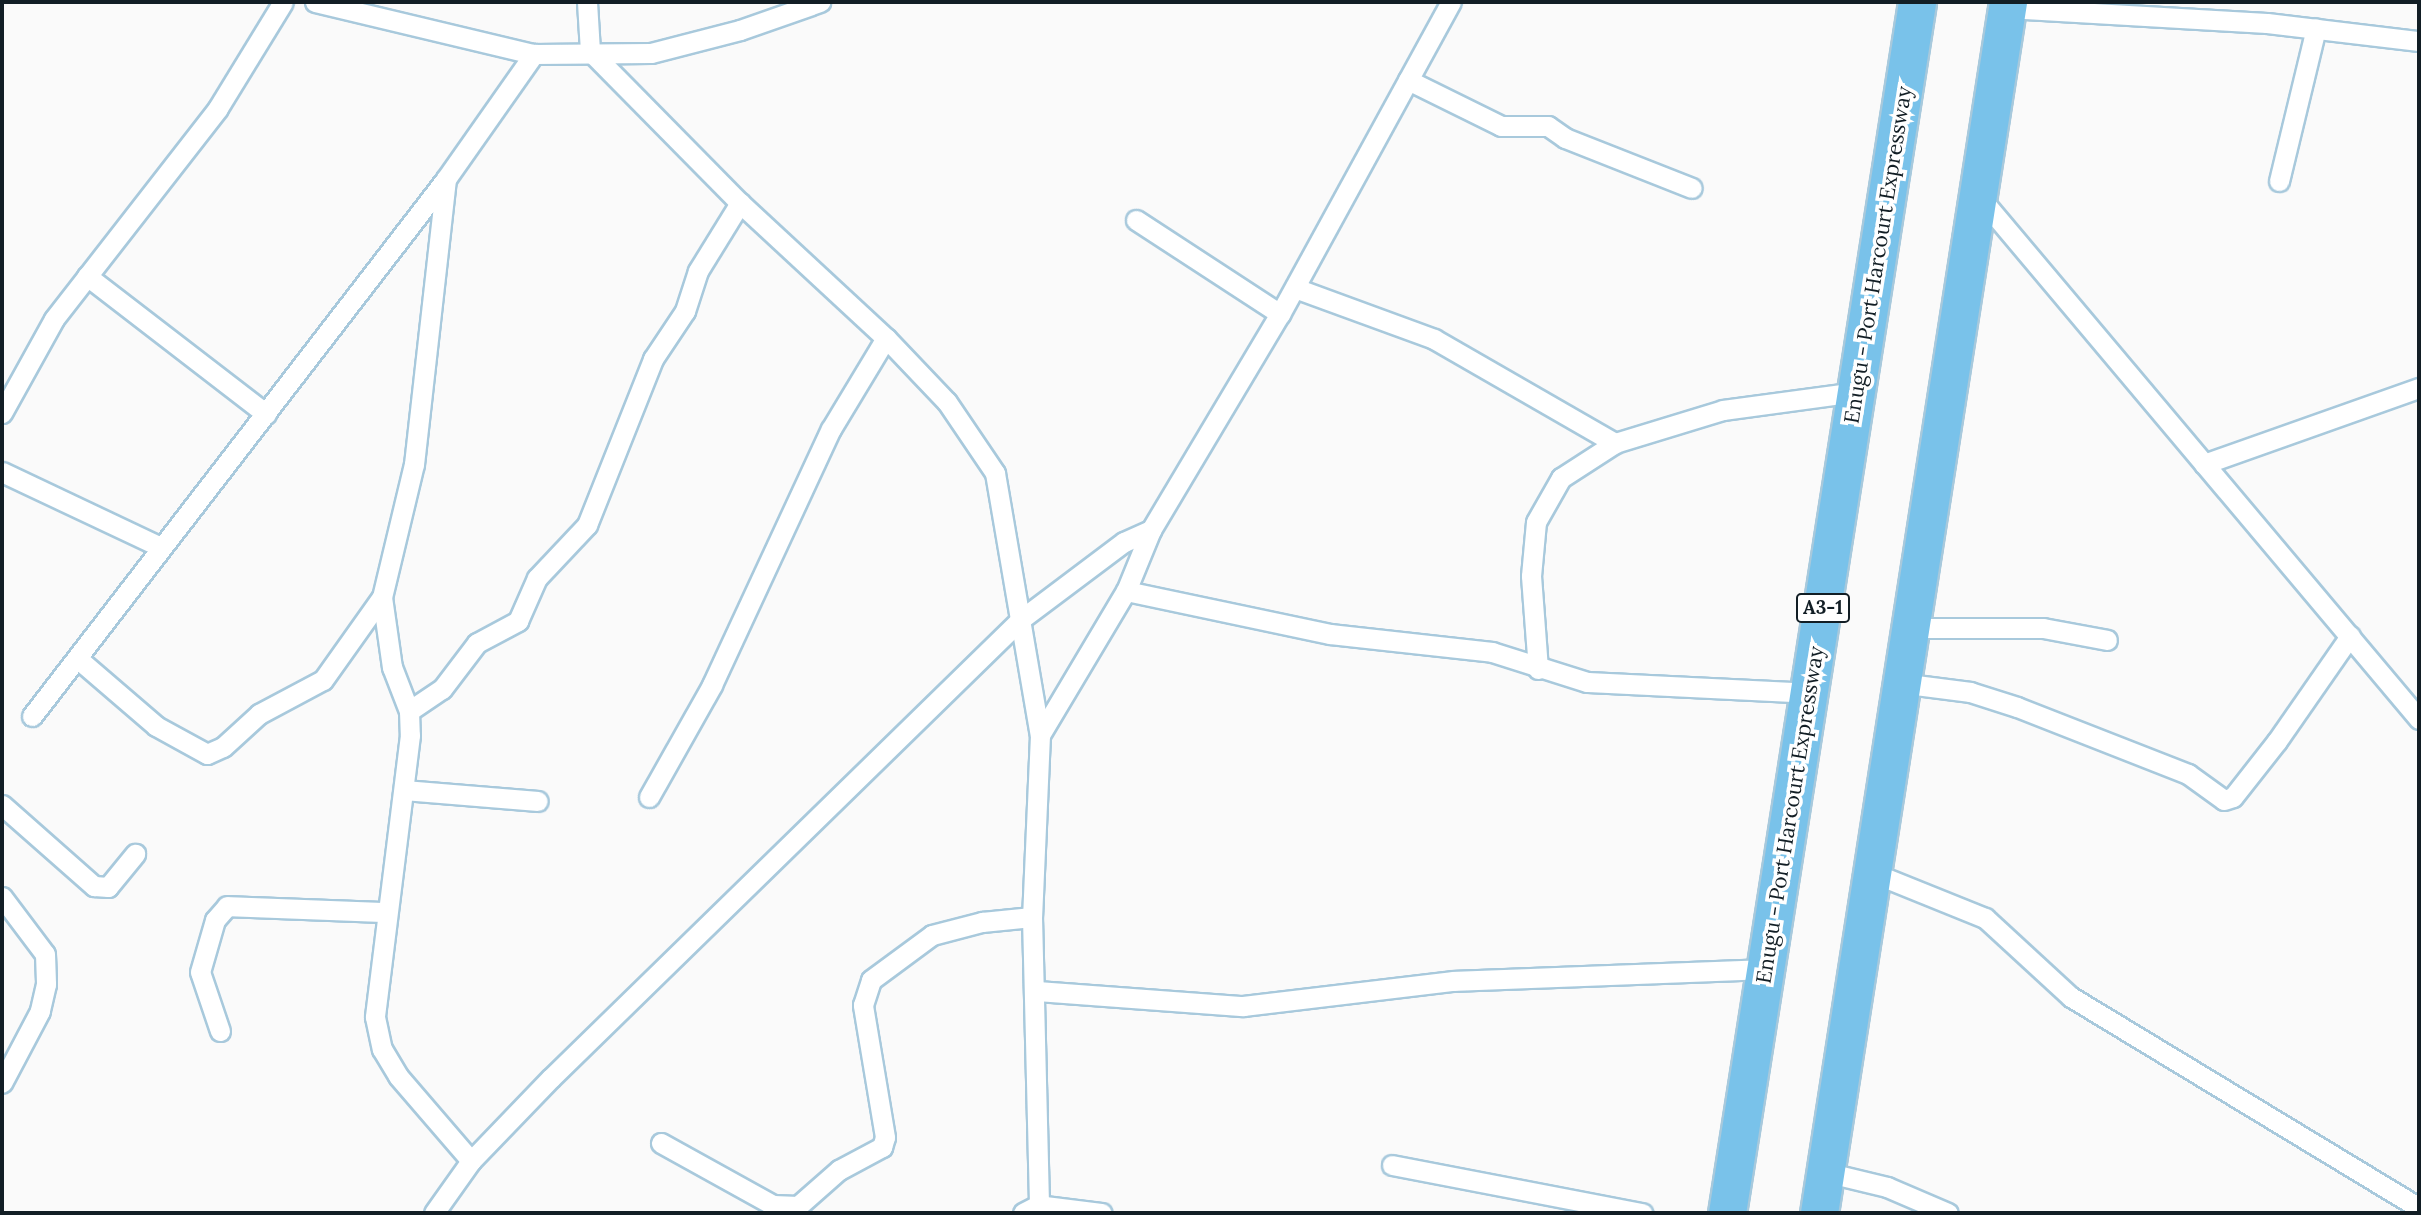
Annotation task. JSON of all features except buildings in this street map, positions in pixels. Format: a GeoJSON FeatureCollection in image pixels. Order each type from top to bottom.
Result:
{"type":"FeatureCollection","features":[{"type":"Feature","properties":{"kind":"highway","name":"Enugu - Port Harcourt Expressway"},"geometry":{"type":"LineString","coordinates":[[1727,1213],[1917,2]]}},
{"type":"Feature","properties":{"kind":"highway"},"geometry":{"type":"LineString","coordinates":[[1819,1213],[2007,5]]}},
{"type":"Feature","properties":{"kind":"street"},"geometry":{"type":"LineString","coordinates":[[2,413],[54,319],[218,108],[283,2]]}},
{"type":"Feature","properties":{"kind":"street"},"geometry":{"type":"LineString","coordinates":[[315,2],[534,54],[590,51],[651,53],[815,3]]}},
{"type":"Feature","properties":{"kind":"street"},"geometry":{"type":"LineString","coordinates":[[587,2],[590,51],[740,203],[886,338],[947,402],[995,473],[1040,735],[1032,918],[1037,991],[1033,1211],[1102,1213]]}},
{"type":"Feature","properties":{"kind":"street"},"geometry":{"type":"LineString","coordinates":[[1040,735],[1126,592],[1151,530],[1295,288],[1451,2]]}},
{"type":"Feature","properties":{"kind":"street"},"geometry":{"type":"LineString","coordinates":[[2007,5],[2316,28],[2419,41]]}},
{"type":"Feature","properties":{"kind":"street"},"geometry":{"type":"LineString","coordinates":[[2279,181],[2316,28]]}},
{"type":"Feature","properties":{"kind":"street"},"geometry":{"type":"LineString","coordinates":[[32,716],[446,179],[534,54]]}},
{"type":"Feature","properties":{"kind":"street"},"geometry":{"type":"LineString","coordinates":[[1408,80],[1501,126],[1548,126],[1565,138],[1692,188]]}},
{"type":"Feature","properties":{"kind":"street"},"geometry":{"type":"LineString","coordinates":[[446,179],[414,464],[382,597],[392,667],[409,711],[404,790],[386,912],[375,1017],[382,1049],[471,1161]]}},
{"type":"Feature","properties":{"kind":"street"},"geometry":{"type":"LineString","coordinates":[[1977,193],[2419,719]]}},
{"type":"Feature","properties":{"kind":"street"},"geometry":{"type":"LineString","coordinates":[[409,711],[442,689],[477,643],[518,621],[537,578],[586,525],[653,359],[685,311],[689,288],[740,203]]}},
{"type":"Feature","properties":{"kind":"street"},"geometry":{"type":"LineString","coordinates":[[1136,220],[1280,314]]}},
{"type":"Feature","properties":{"kind":"street"},"geometry":{"type":"LineString","coordinates":[[88,276],[267,414]]}},
{"type":"Feature","properties":{"kind":"street"},"geometry":{"type":"LineString","coordinates":[[1295,288],[1434,339],[1615,443]]}},
{"type":"Feature","properties":{"kind":"street"},"geometry":{"type":"LineString","coordinates":[[649,797],[712,685],[831,429],[886,338]]}},
{"type":"Feature","properties":{"kind":"street"},"geometry":{"type":"LineString","coordinates":[[2204,464],[2419,388]]}},
{"type":"Feature","properties":{"kind":"street"},"geometry":{"type":"LineString","coordinates":[[1538,669],[1531,576],[1536,522],[1560,478],[1615,443],[1723,410],[1857,392]]}},
{"type":"Feature","properties":{"kind":"street"},"geometry":{"type":"LineString","coordinates":[[2,472],[161,547]]}},
{"type":"Feature","properties":{"kind":"street"},"geometry":{"type":"LineString","coordinates":[[434,1213],[471,1161],[1020,620],[1124,542],[1151,530]]}},
{"type":"Feature","properties":{"kind":"street"},"geometry":{"type":"LineString","coordinates":[[1126,592],[1330,634],[1492,652],[1538,669],[1587,682],[1809,693]]}},
{"type":"Feature","properties":{"kind":"street"},"geometry":{"type":"LineString","coordinates":[[77,658],[156,726],[207,754],[223,747],[259,714],[323,680],[382,597]]}},
{"type":"Feature","properties":{"kind":"street"},"geometry":{"type":"LineString","coordinates":[[1909,628],[2043,628],[2107,640]]}},
{"type":"Feature","properties":{"kind":"street"},"geometry":{"type":"LineString","coordinates":[[1900,683],[1970,692],[2017,707],[2189,774],[2224,800],[2233,797],[2277,741],[2350,636]]}},
{"type":"Feature","properties":{"kind":"street"},"geometry":{"type":"LineString","coordinates":[[404,790],[538,801]]}},
{"type":"Feature","properties":{"kind":"street"},"geometry":{"type":"LineString","coordinates":[[2,805],[94,886],[108,887],[135,854]]}},
{"type":"Feature","properties":{"kind":"street"},"geometry":{"type":"LineString","coordinates":[[1871,872],[1985,918],[2071,997],[2419,1208]]}},
{"type":"Feature","properties":{"kind":"street"},"geometry":{"type":"LineString","coordinates":[[2,897],[45,954],[46,984],[40,1011],[2,1083]]}},
{"type":"Feature","properties":{"kind":"street"},"geometry":{"type":"LineString","coordinates":[[220,1031],[200,972],[215,920],[228,906],[386,912]]}},
{"type":"Feature","properties":{"kind":"street"},"geometry":{"type":"LineString","coordinates":[[661,1143],[773,1205],[798,1206],[839,1170],[882,1147],[886,1138],[863,1005],[871,980],[932,935],[982,922],[1032,918]]}},
{"type":"Feature","properties":{"kind":"street"},"geometry":{"type":"LineString","coordinates":[[1037,991],[1243,1006],[1454,981],[1765,969]]}},
{"type":"Feature","properties":{"kind":"street"},"geometry":{"type":"LineString","coordinates":[[1392,1165],[1642,1213]]}},
{"type":"Feature","properties":{"kind":"street"},"geometry":{"type":"LineString","coordinates":[[1825,1172],[1887,1188],[1948,1213]]}}]}
